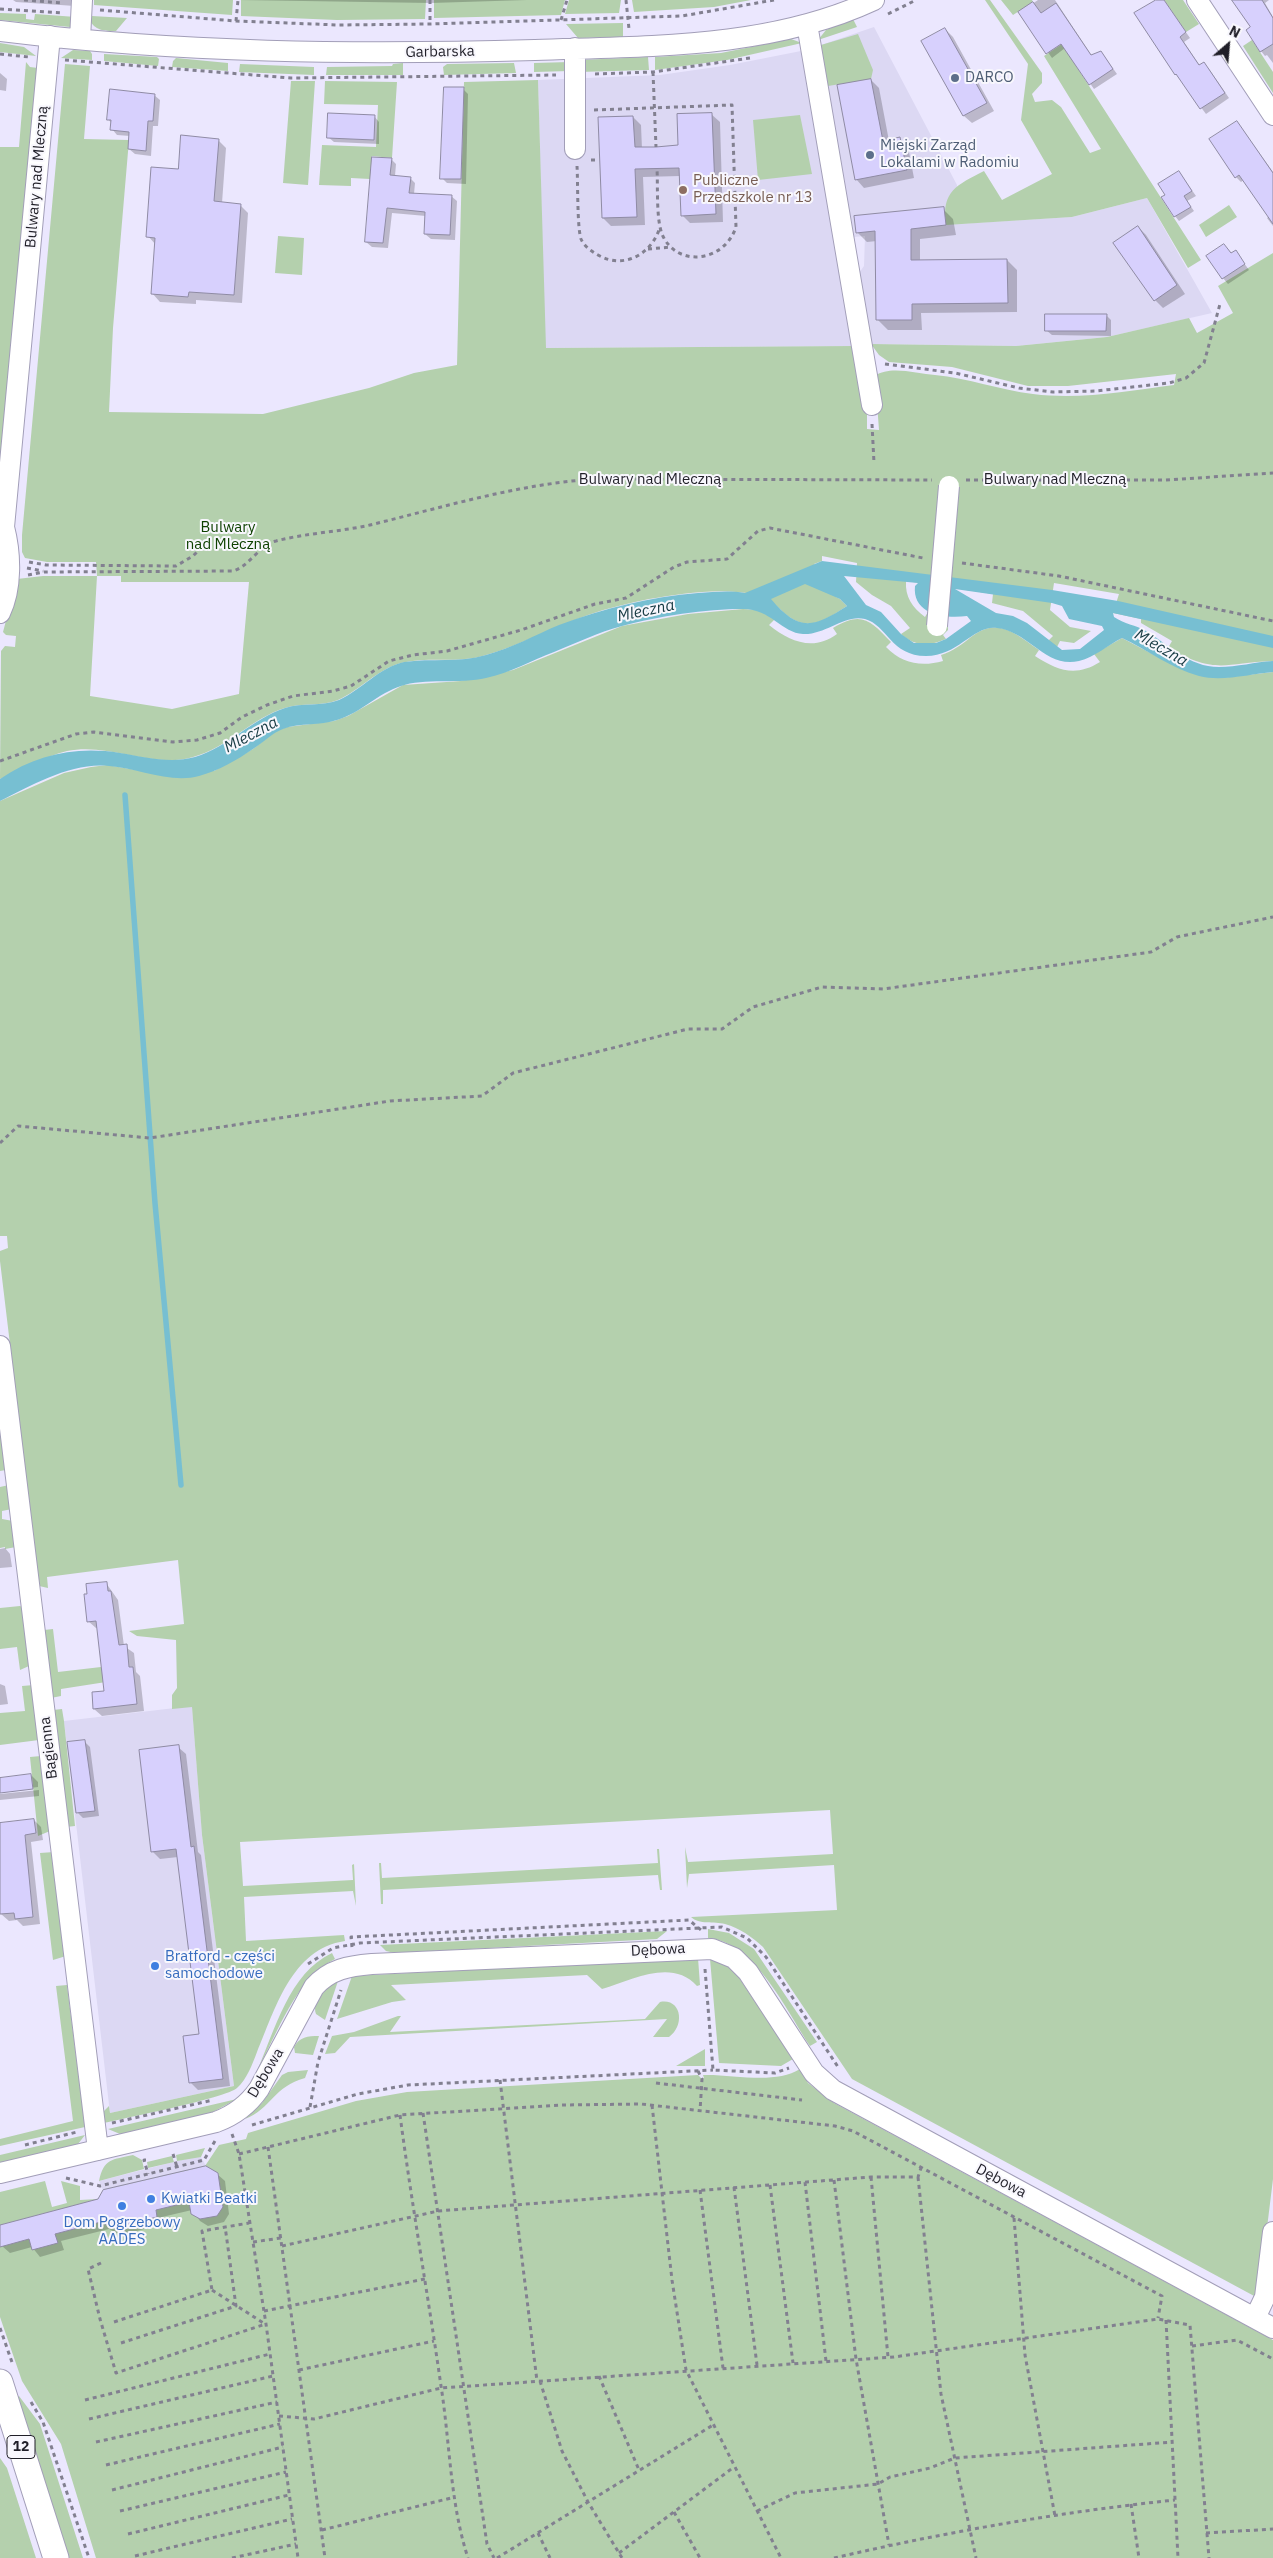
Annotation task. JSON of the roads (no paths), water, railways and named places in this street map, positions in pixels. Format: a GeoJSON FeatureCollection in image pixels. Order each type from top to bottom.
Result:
{"type":"FeatureCollection","features":[{"type":"Feature","properties":{"kind":"main road","name":"12"},"geometry":{"type":"LineString","coordinates":[[7,2376],[33,2487],[56,2558]]}},
{"type":"Feature","properties":{"kind":"main road"},"geometry":{"type":"LineString","coordinates":[[0,2445],[18,2458],[33,2487]]}},
{"type":"Feature","properties":{"kind":"street","name":"Garbarska"},"geometry":{"type":"LineString","coordinates":[[0,31],[268,52],[447,52],[575,48],[704,42],[807,24],[853,10],[874,0]]}},
{"type":"Feature","properties":{"kind":"street"},"geometry":{"type":"LineString","coordinates":[[1197,0],[1273,114]]}},
{"type":"Feature","properties":{"kind":"street"},"geometry":{"type":"LineString","coordinates":[[80,38],[82,5]]}},
{"type":"Feature","properties":{"kind":"street"},"geometry":{"type":"LineString","coordinates":[[807,24],[872,405]]}},
{"type":"Feature","properties":{"kind":"street","name":"Bulwary nad Mleczną"},"geometry":{"type":"LineString","coordinates":[[0,613],[5,599],[8,568],[8,543],[2,532],[50,36]]}},
{"type":"Feature","properties":{"kind":"street"},"geometry":{"type":"LineString","coordinates":[[575,48],[579,157]]}},
{"type":"Feature","properties":{"kind":"street"},"geometry":{"type":"LineString","coordinates":[[937,626],[949,483]]}},
{"type":"Feature","properties":{"kind":"street","name":"Bagienna"},"geometry":{"type":"LineString","coordinates":[[0,1346],[98,2150]]}},
{"type":"Feature","properties":{"kind":"street","name":"Dębowa"},"geometry":{"type":"LineString","coordinates":[[0,2173],[216,2122],[236,2113],[250,2101],[259,2089],[314,1987],[327,1974],[351,1966],[712,1949],[734,1958],[748,1972],[820,2080],[838,2093],[1273,2328]]}},
{"type":"Feature","properties":{"kind":"street"},"geometry":{"type":"LineString","coordinates":[[1256,2318],[1265,2297],[1273,2232]]}},
{"type":"Feature","properties":{"kind":"water","name":"Mleczna"},"geometry":{"type":"Polygon","coordinates":[[[822,561],[1052,590],[1118,601],[1273,636],[1273,648],[1113,613],[1114,617],[1146,631],[1180,654],[1198,663],[1219,667],[1273,661],[1273,672],[1226,678],[1199,676],[1170,664],[1122,638],[1090,657],[1079,661],[1067,662],[1057,660],[1018,636],[997,628],[988,628],[980,631],[957,646],[938,655],[914,655],[897,646],[879,627],[865,619],[850,619],[819,631],[803,634],[789,630],[769,617],[753,610],[729,609],[698,612],[651,619],[613,628],[495,676],[465,681],[420,682],[401,686],[385,693],[346,717],[331,722],[297,725],[279,731],[234,761],[199,776],[188,778],[166,777],[120,767],[95,766],[67,771],[53,776],[0,801],[0,779],[28,763],[43,758],[58,754],[88,751],[104,751],[167,760],[195,757],[218,747],[273,713],[292,706],[339,700],[387,669],[404,662],[455,660],[486,655],[576,619],[610,608],[645,600],[698,593],[727,591],[745,593],[822,561]],[[844,576],[866,605],[881,612],[901,634],[914,643],[936,643],[946,639],[971,621],[967,616],[950,617],[932,613],[925,609],[919,603],[916,596],[915,586],[918,583],[844,576]],[[805,584],[771,599],[790,617],[798,622],[807,623],[825,619],[847,606],[840,599],[805,584]],[[955,589],[996,613],[1013,616],[1027,623],[1062,650],[1080,649],[1104,630],[1102,626],[1069,619],[1062,606],[1052,603],[955,589]]]}},
{"type":"Feature","properties":{"kind":"waterway"},"geometry":{"type":"LineString","coordinates":[[125,795],[155,1203],[181,1485]]}},
{"type":"Feature","properties":{"kind":"place","name":"DARCO"},"geometry":{"type":"Point","coordinates":[955,78]}},
{"type":"Feature","properties":{"kind":"place","name":"Miejski Zarząd Lokalami w Radomiu"},"geometry":{"type":"Point","coordinates":[870,155]}},
{"type":"Feature","properties":{"kind":"place","name":"Publiczne Przedszkole nr 13"},"geometry":{"type":"Point","coordinates":[683,190]}},
{"type":"Feature","properties":{"kind":"place","name":"Bratford - części samochodowe"},"geometry":{"type":"Point","coordinates":[155,1966]}},
{"type":"Feature","properties":{"kind":"place","name":"Kwiatki Beatki"},"geometry":{"type":"Point","coordinates":[151,2199]}},
{"type":"Feature","properties":{"kind":"place","name":"Dom Pogrzebowy AADES"},"geometry":{"type":"Point","coordinates":[122,2206]}}]}
